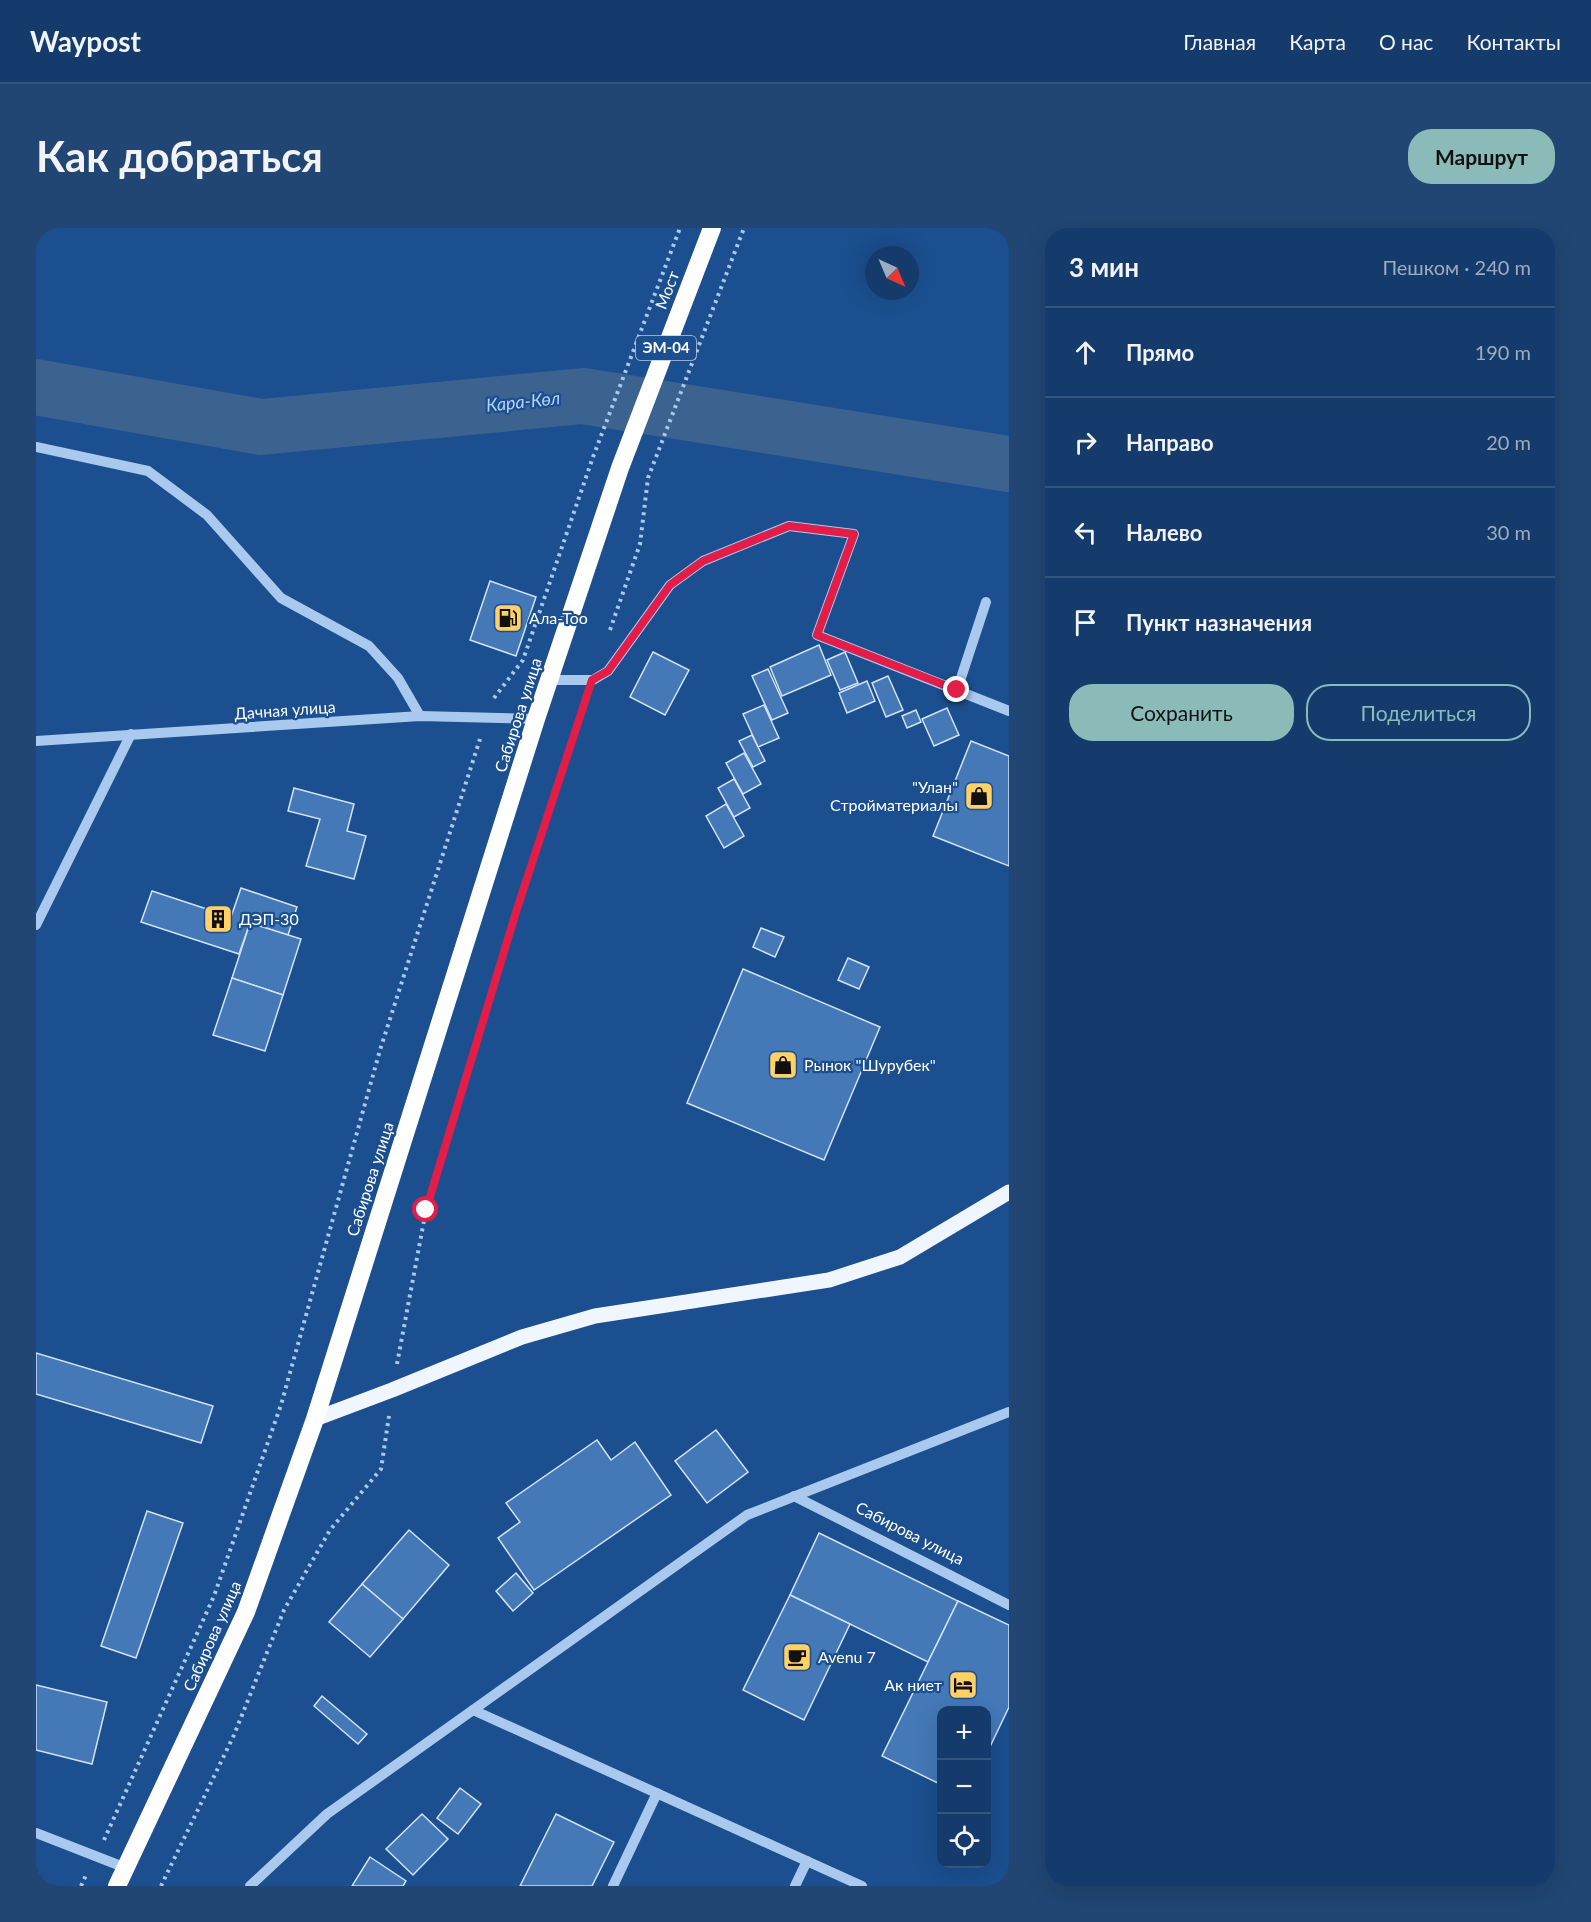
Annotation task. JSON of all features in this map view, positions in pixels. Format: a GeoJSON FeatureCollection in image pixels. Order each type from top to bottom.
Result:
{"type":"FeatureCollection","features":[{"type":"Feature","properties":{"kind":"highway","name":"Мост"},"geometry":{"type":"LineString","coordinates":[[620,468],[712,228]]}},
{"type":"Feature","properties":{"kind":"highway","name":"Сабирова улица"},"geometry":{"type":"LineString","coordinates":[[117,1886],[246,1612],[315,1419],[536,719],[620,468]]}},
{"type":"Feature","properties":{"kind":"main road"},"geometry":{"type":"LineString","coordinates":[[315,1419],[522,1337],[595,1316],[829,1280],[900,1257],[1009,1192]]}},
{"type":"Feature","properties":{"kind":"street"},"geometry":{"type":"LineString","coordinates":[[36,447],[148,471],[207,515],[281,598],[369,646],[398,678],[420,716]]}},
{"type":"Feature","properties":{"kind":"street"},"geometry":{"type":"LineString","coordinates":[[550,680],[592,680],[608,671],[670,585],[703,561],[789,526],[854,534],[817,635],[1009,711]]}},
{"type":"Feature","properties":{"kind":"street"},"geometry":{"type":"LineString","coordinates":[[957,690],[986,603]]}},
{"type":"Feature","properties":{"kind":"street","name":"Дачная улица"},"geometry":{"type":"LineString","coordinates":[[36,741],[420,716],[536,719]]}},
{"type":"Feature","properties":{"kind":"street"},"geometry":{"type":"LineString","coordinates":[[36,924],[131,735]]}},
{"type":"Feature","properties":{"kind":"street"},"geometry":{"type":"LineString","coordinates":[[250,1886],[327,1814],[747,1515],[1009,1412]]}},
{"type":"Feature","properties":{"kind":"street","name":"Сабирова улица"},"geometry":{"type":"LineString","coordinates":[[794,1496],[1009,1605]]}},
{"type":"Feature","properties":{"kind":"street"},"geometry":{"type":"LineString","coordinates":[[473,1710],[862,1886]]}},
{"type":"Feature","properties":{"kind":"street"},"geometry":{"type":"LineString","coordinates":[[613,1886],[657,1793]]}},
{"type":"Feature","properties":{"kind":"street"},"geometry":{"type":"LineString","coordinates":[[36,1833],[126,1868]]}},
{"type":"Feature","properties":{"kind":"street"},"geometry":{"type":"LineString","coordinates":[[795,1886],[807,1861]]}},
{"type":"Feature","properties":{"kind":"path"},"geometry":{"type":"LineString","coordinates":[[81,1886],[97,1856],[214,1596],[280,1405],[380,1050],[486,718],[496,694],[523,660],[593,457],[680,228]]}},
{"type":"Feature","properties":{"kind":"path"},"geometry":{"type":"LineString","coordinates":[[607,638],[640,544],[648,478],[744,228]]}},
{"type":"Feature","properties":{"kind":"path"},"geometry":{"type":"LineString","coordinates":[[161,1886],[234,1735],[284,1610],[330,1530],[381,1469],[426,1210],[516,912],[592,680]]}},
{"type":"Feature","properties":{"kind":"building"},"geometry":{"type":"Polygon","coordinates":[[[490,581],[536,597],[516,656],[470,640],[490,581]]]}},
{"type":"Feature","properties":{"kind":"building"},"geometry":{"type":"Polygon","coordinates":[[[819,645],[831,675],[782,696],[770,667],[819,645]]]}},
{"type":"Feature","properties":{"kind":"building"},"geometry":{"type":"Polygon","coordinates":[[[653,652],[689,670],[665,715],[630,697],[653,652]]]}},
{"type":"Feature","properties":{"kind":"building"},"geometry":{"type":"Polygon","coordinates":[[[845,652],[858,683],[840,690],[827,660],[845,652]]]}},
{"type":"Feature","properties":{"kind":"building"},"geometry":{"type":"Polygon","coordinates":[[[768,669],[788,713],[772,720],[752,676],[768,669]]]}},
{"type":"Feature","properties":{"kind":"building"},"geometry":{"type":"Polygon","coordinates":[[[888,676],[903,710],[886,717],[872,683],[888,676]]]}},
{"type":"Feature","properties":{"kind":"building"},"geometry":{"type":"Polygon","coordinates":[[[867,681],[875,701],[847,713],[839,693],[867,681]]]}},
{"type":"Feature","properties":{"kind":"building"},"geometry":{"type":"Polygon","coordinates":[[[764,705],[779,738],[758,747],[743,714],[764,705]]]}},
{"type":"Feature","properties":{"kind":"building"},"geometry":{"type":"Polygon","coordinates":[[[947,708],[959,735],[934,746],[922,719],[947,708]]]}},
{"type":"Feature","properties":{"kind":"building"},"geometry":{"type":"Polygon","coordinates":[[[916,710],[921,722],[907,728],[902,716],[916,710]]]}},
{"type":"Feature","properties":{"kind":"building"},"geometry":{"type":"Polygon","coordinates":[[[752,735],[765,761],[753,767],[739,741],[752,735]]]}},
{"type":"Feature","properties":{"kind":"building","name":"\"Улан\" Стройматериалы"},"geometry":{"type":"Polygon","coordinates":[[[971,741],[1009,756],[1009,866],[933,836],[971,741]]]}},
{"type":"Feature","properties":{"kind":"building"},"geometry":{"type":"Polygon","coordinates":[[[744,753],[761,784],[743,794],[726,763],[744,753]]]}},
{"type":"Feature","properties":{"kind":"building"},"geometry":{"type":"Polygon","coordinates":[[[734,779],[750,808],[734,817],[718,788],[734,779]]]}},
{"type":"Feature","properties":{"kind":"building","name":"ДЭП-30"},"geometry":{"type":"Polygon","coordinates":[[[294,788],[354,804],[347,831],[366,836],[354,879],[306,866],[320,819],[288,811],[294,788]]]}},
{"type":"Feature","properties":{"kind":"building"},"geometry":{"type":"Polygon","coordinates":[[[726,804],[744,836],[724,848],[706,816],[726,804]]]}},
{"type":"Feature","properties":{"kind":"building","name":"ДЭП-30"},"geometry":{"type":"Polygon","coordinates":[[[241,888],[297,907],[288,935],[250,923],[239,954],[141,922],[152,891],[231,917],[241,888]]]}},
{"type":"Feature","properties":{"kind":"building","name":"ДЭП-30"},"geometry":{"type":"Polygon","coordinates":[[[250,923],[301,939],[283,995],[232,978],[250,923]]]}},
{"type":"Feature","properties":{"kind":"building"},"geometry":{"type":"Polygon","coordinates":[[[761,928],[784,937],[775,957],[753,947],[761,928]]]}},
{"type":"Feature","properties":{"kind":"building"},"geometry":{"type":"Polygon","coordinates":[[[848,958],[869,967],[859,989],[838,980],[848,958]]]}},
{"type":"Feature","properties":{"kind":"building","name":"Рынок \"Шурубек\""},"geometry":{"type":"Polygon","coordinates":[[[743,969],[880,1027],[824,1160],[687,1103],[743,969]]]}},
{"type":"Feature","properties":{"kind":"building"},"geometry":{"type":"Polygon","coordinates":[[[232,978],[283,995],[265,1051],[213,1035],[232,978]]]}},
{"type":"Feature","properties":{"kind":"building"},"geometry":{"type":"Polygon","coordinates":[[[36,1353],[213,1406],[201,1443],[36,1394],[36,1353]]]}},
{"type":"Feature","properties":{"kind":"building"},"geometry":{"type":"Polygon","coordinates":[[[716,1430],[748,1472],[707,1503],[675,1461],[716,1430]]]}},
{"type":"Feature","properties":{"kind":"building"},"geometry":{"type":"Polygon","coordinates":[[[597,1440],[611,1460],[635,1442],[671,1495],[534,1590],[498,1538],[520,1522],[506,1503],[597,1440]]]}},
{"type":"Feature","properties":{"kind":"building"},"geometry":{"type":"Polygon","coordinates":[[[147,1511],[183,1523],[136,1658],[101,1646],[147,1511]]]}},
{"type":"Feature","properties":{"kind":"building"},"geometry":{"type":"Polygon","coordinates":[[[409,1530],[449,1565],[403,1619],[362,1584],[409,1530]]]}},
{"type":"Feature","properties":{"kind":"building"},"geometry":{"type":"Polygon","coordinates":[[[819,1533],[958,1601],[928,1662],[790,1595],[819,1533]]]}},
{"type":"Feature","properties":{"kind":"building"},"geometry":{"type":"Polygon","coordinates":[[[516,1573],[533,1593],[513,1611],[496,1591],[516,1573]]]}},
{"type":"Feature","properties":{"kind":"building"},"geometry":{"type":"Polygon","coordinates":[[[362,1584],[403,1619],[370,1657],[329,1622],[362,1584]]]}},
{"type":"Feature","properties":{"kind":"building","name":"Avenu 7"},"geometry":{"type":"Polygon","coordinates":[[[790,1595],[850,1624],[804,1720],[743,1690],[790,1595]]]}},
{"type":"Feature","properties":{"kind":"building","name":"Ак ниет"},"geometry":{"type":"Polygon","coordinates":[[[958,1601],[1009,1625],[1009,1707],[991,1745],[991,1706],[937,1706],[937,1783],[882,1756],[958,1601]]]}},
{"type":"Feature","properties":{"kind":"building"},"geometry":{"type":"Polygon","coordinates":[[[36,1685],[107,1702],[92,1764],[36,1750],[36,1685]]]}},
{"type":"Feature","properties":{"kind":"building"},"geometry":{"type":"Polygon","coordinates":[[[322,1696],[367,1734],[358,1744],[314,1706],[322,1696]]]}},
{"type":"Feature","properties":{"kind":"building"},"geometry":{"type":"Polygon","coordinates":[[[460,1788],[481,1804],[458,1834],[437,1818],[460,1788]]]}},
{"type":"Feature","properties":{"kind":"building"},"geometry":{"type":"Polygon","coordinates":[[[422,1814],[448,1839],[413,1875],[386,1849],[422,1814]]]}},
{"type":"Feature","properties":{"kind":"building"},"geometry":{"type":"Polygon","coordinates":[[[556,1814],[614,1842],[592,1886],[520,1886],[556,1814]]]}},
{"type":"Feature","properties":{"kind":"building"},"geometry":{"type":"Polygon","coordinates":[[[370,1857],[406,1881],[403,1886],[352,1886],[370,1857]]]}},
{"type":"Feature","properties":{"kind":"waterway","name":"Кара-Көл"},"geometry":{"type":"LineString","coordinates":[[36,387],[261,427],[583,396],[1009,464]]}},
{"type":"Feature","properties":{"kind":"place","name":"Ала-Тоо"},"geometry":{"type":"Point","coordinates":[508,618]}},
{"type":"Feature","properties":{"kind":"place","name":"\"Улан\" Стройматериалы"},"geometry":{"type":"Point","coordinates":[979,796]}},
{"type":"Feature","properties":{"kind":"place","name":"ДЭП-30"},"geometry":{"type":"Point","coordinates":[218,919]}},
{"type":"Feature","properties":{"kind":"place","name":"Рынок \"Шурубек\""},"geometry":{"type":"Point","coordinates":[783,1065]}},
{"type":"Feature","properties":{"kind":"place","name":"Avenu 7"},"geometry":{"type":"Point","coordinates":[797,1657]}},
{"type":"Feature","properties":{"kind":"place","name":"Ак ниет"},"geometry":{"type":"Point","coordinates":[963,1685]}},
{"type":"Feature","properties":{"kind":"route"},"geometry":{"type":"LineString","coordinates":[[426,1210],[516,912],[592,680],[608,671],[670,585],[703,561],[789,526],[854,534],[817,635],[957,690]]}}]}
